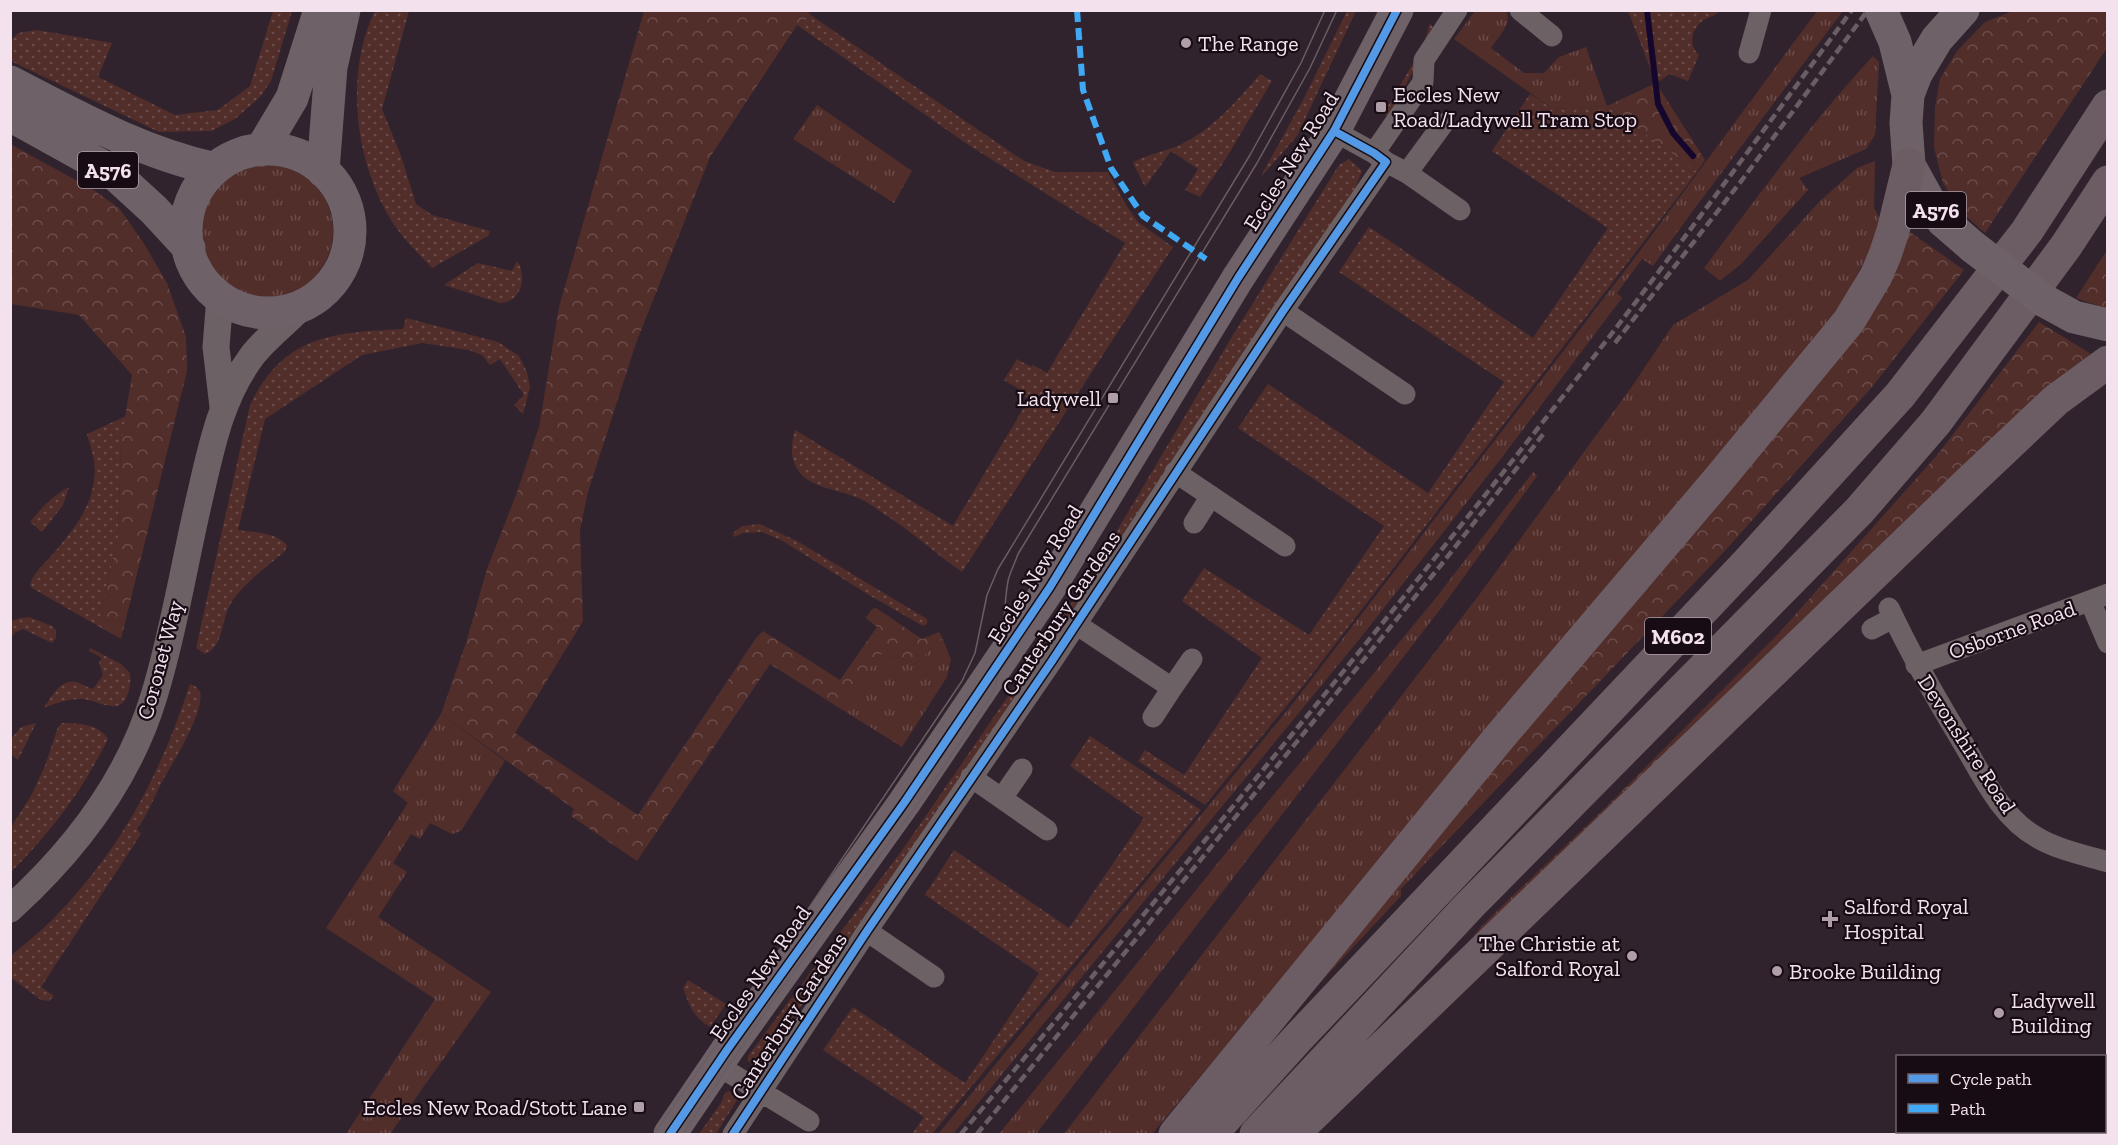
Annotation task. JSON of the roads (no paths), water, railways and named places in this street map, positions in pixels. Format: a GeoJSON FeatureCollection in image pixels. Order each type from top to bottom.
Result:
{"type":"FeatureCollection","features":[{"type":"Feature","properties":{"kind":"highway","name":"M602"},"geometry":{"type":"LineString","coordinates":[[1211,1134],[1297,1039],[1739,571],[1900,395],[2026,231],[2108,106]]}},
{"type":"Feature","properties":{"kind":"highway"},"geometry":{"type":"LineString","coordinates":[[1175,1134],[1498,739],[1832,344],[1865,297],[1885,255],[1909,165]]}},
{"type":"Feature","properties":{"kind":"highway","name":"M602"},"geometry":{"type":"LineString","coordinates":[[1256,1134],[1469,906],[1859,511],[1936,422],[2066,246],[2108,182]]}},
{"type":"Feature","properties":{"kind":"highway"},"geometry":{"type":"LineString","coordinates":[[1293,1134],[1951,499],[2056,400],[2108,362]]}},
{"type":"Feature","properties":{"kind":"main road"},"geometry":{"type":"LineString","coordinates":[[261,150],[292,98],[320,10]]}},
{"type":"Feature","properties":{"kind":"main road"},"geometry":{"type":"LineString","coordinates":[[323,171],[331,67],[344,10]]}},
{"type":"Feature","properties":{"kind":"main road","name":"Eccles New Road"},"geometry":{"type":"LineString","coordinates":[[670,1134],[1014,643],[1238,278],[1334,131],[1397,10]]}},
{"type":"Feature","properties":{"kind":"main road","name":"A576"},"geometry":{"type":"LineString","coordinates":[[1881,10],[1895,42],[1908,95],[1906,123],[1909,165],[1930,203],[1943,221],[1973,247],[2062,313],[2108,325]]}},
{"type":"Feature","properties":{"kind":"main road","name":"A576"},"geometry":{"type":"LineString","coordinates":[[1908,95],[1928,53],[1947,26],[1963,10]]}},
{"type":"Feature","properties":{"kind":"main road","name":"A576"},"geometry":{"type":"LineString","coordinates":[[10,82],[111,135],[183,162],[212,168]]}},
{"type":"Feature","properties":{"kind":"main road","name":"A576"},"geometry":{"type":"LineString","coordinates":[[10,115],[118,177],[154,210],[189,248]]}},
{"type":"Feature","properties":{"kind":"main road","name":"A576"},"geometry":{"type":"LineString","coordinates":[[261,150],[284,151],[305,158],[323,171],[337,188],[348,209],[351,231],[347,254],[336,278],[319,297],[300,308],[268,315],[242,311],[220,296],[203,279],[191,256],[186,230],[188,208],[198,186],[212,168],[236,155],[261,150]]}},
{"type":"Feature","properties":{"kind":"street","name":"Canterbury Gardens"},"geometry":{"type":"LineString","coordinates":[[733,1134],[867,931],[1076,624],[1283,311],[1380,157],[1423,82],[1424,60],[1456,10]]}},
{"type":"Feature","properties":{"kind":"street"},"geometry":{"type":"LineString","coordinates":[[1520,10],[1552,36]]}},
{"type":"Feature","properties":{"kind":"street"},"geometry":{"type":"LineString","coordinates":[[1749,53],[1761,10]]}},
{"type":"Feature","properties":{"kind":"street"},"geometry":{"type":"LineString","coordinates":[[1407,173],[1443,124]]}},
{"type":"Feature","properties":{"kind":"street"},"geometry":{"type":"LineString","coordinates":[[1334,131],[1407,173],[1460,210]]}},
{"type":"Feature","properties":{"kind":"street"},"geometry":{"type":"LineString","coordinates":[[220,296],[216,347],[223,407]]}},
{"type":"Feature","properties":{"kind":"street"},"geometry":{"type":"LineString","coordinates":[[223,407],[252,356],[300,308]]}},
{"type":"Feature","properties":{"kind":"street"},"geometry":{"type":"LineString","coordinates":[[1283,311],[1405,394]]}},
{"type":"Feature","properties":{"kind":"street","name":"Coronet Way"},"geometry":{"type":"LineString","coordinates":[[10,909],[25,896],[83,831],[111,791],[141,733],[154,696],[195,516],[223,407]]}},
{"type":"Feature","properties":{"kind":"street"},"geometry":{"type":"LineString","coordinates":[[1175,472],[1285,546]]}},
{"type":"Feature","properties":{"kind":"street"},"geometry":{"type":"LineString","coordinates":[[1194,523],[1211,496]]}},
{"type":"Feature","properties":{"kind":"street"},"geometry":{"type":"LineString","coordinates":[[2099,598],[2108,643]]}},
{"type":"Feature","properties":{"kind":"street","name":"Osborne Road"},"geometry":{"type":"LineString","coordinates":[[1916,665],[2099,598]]}},
{"type":"Feature","properties":{"kind":"street","name":"Devonshire Road"},"geometry":{"type":"LineString","coordinates":[[1872,629],[1891,613],[1916,665],[1991,790],[2011,818],[2037,838],[2066,850],[2108,862]]}},
{"type":"Feature","properties":{"kind":"street"},"geometry":{"type":"LineString","coordinates":[[1076,624],[1172,688]]}},
{"type":"Feature","properties":{"kind":"street"},"geometry":{"type":"LineString","coordinates":[[1153,717],[1192,659]]}},
{"type":"Feature","properties":{"kind":"street"},"geometry":{"type":"LineString","coordinates":[[1002,798],[1022,769]]}},
{"type":"Feature","properties":{"kind":"street"},"geometry":{"type":"LineString","coordinates":[[971,777],[1047,831]]}},
{"type":"Feature","properties":{"kind":"street"},"geometry":{"type":"LineString","coordinates":[[867,931],[934,977]]}},
{"type":"Feature","properties":{"kind":"street"},"geometry":{"type":"LineString","coordinates":[[717,1065],[809,1121]]}},
{"type":"Feature","properties":{"kind":"waterway"},"geometry":{"type":"LineString","coordinates":[[1647,10],[1658,104],[1673,133],[1693,156]]}},
{"type":"Feature","properties":{"kind":"tram line"},"geometry":{"type":"LineString","coordinates":[[654,1134],[962,681],[975,653],[987,595],[998,569],[1250,155],[1301,63],[1325,10]]}},
{"type":"Feature","properties":{"kind":"tram line"},"geometry":{"type":"LineString","coordinates":[[683,1134],[774,999],[931,786],[992,695],[1002,653],[1008,581],[1018,554],[1257,163],[1310,68],[1337,10]]}},
{"type":"Feature","properties":{"kind":"railway"},"geometry":{"type":"LineString","coordinates":[[961,1134],[1278,752],[1512,461],[1656,276],[1852,10]]}},
{"type":"Feature","properties":{"kind":"railway"},"geometry":{"type":"LineString","coordinates":[[1615,343],[1742,180],[1868,10]]}},
{"type":"Feature","properties":{"kind":"railway"},"geometry":{"type":"LineString","coordinates":[[977,1134],[1441,565],[1545,432]]}},
{"type":"Feature","properties":{"kind":"place","name":"The Range"},"geometry":{"type":"Point","coordinates":[1186,43]}},
{"type":"Feature","properties":{"kind":"place","name":"Eccles New Road/Ladywell Tram Stop"},"geometry":{"type":"Point","coordinates":[1381,107]}},
{"type":"Feature","properties":{"kind":"place","name":"Ladywell"},"geometry":{"type":"Point","coordinates":[1113,398]}},
{"type":"Feature","properties":{"kind":"place","name":"Salford Royal Hospital"},"geometry":{"type":"Point","coordinates":[1830,919]}},
{"type":"Feature","properties":{"kind":"place","name":"The Christie at Salford Royal"},"geometry":{"type":"Point","coordinates":[1632,956]}},
{"type":"Feature","properties":{"kind":"place","name":"Brooke Building"},"geometry":{"type":"Point","coordinates":[1777,971]}},
{"type":"Feature","properties":{"kind":"place","name":"Ladywell Building"},"geometry":{"type":"Point","coordinates":[1999,1013]}},
{"type":"Feature","properties":{"kind":"place","name":"Eccles New Road/Stott Lane"},"geometry":{"type":"Point","coordinates":[639,1107]}}]}
